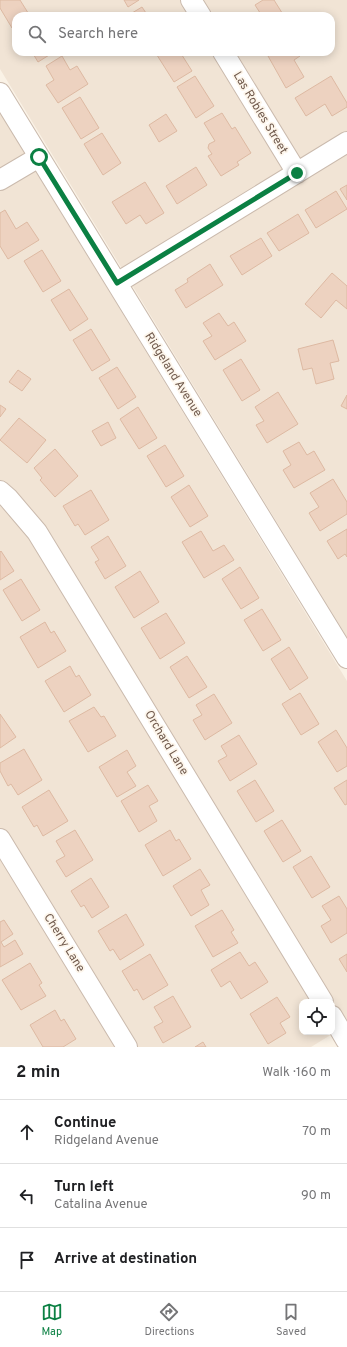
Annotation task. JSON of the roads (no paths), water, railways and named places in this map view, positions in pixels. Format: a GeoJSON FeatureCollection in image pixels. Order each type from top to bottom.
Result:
{"type":"FeatureCollection","features":[{"type":"Feature","properties":{"kind":"street","name":"Las Robles Street"},"geometry":{"type":"LineString","coordinates":[[225,56],[297,173]]}},
{"type":"Feature","properties":{"kind":"street","name":"Ridgeland Avenue"},"geometry":{"type":"LineString","coordinates":[[0,93],[347,658]]}},
{"type":"Feature","properties":{"kind":"street"},"geometry":{"type":"LineString","coordinates":[[117,283],[347,142]]}},
{"type":"Feature","properties":{"kind":"street"},"geometry":{"type":"LineString","coordinates":[[0,180],[39,157]]}},
{"type":"Feature","properties":{"kind":"street","name":"Orchard Lane"},"geometry":{"type":"LineString","coordinates":[[0,491],[8,498],[37,532],[321,999]]}},
{"type":"Feature","properties":{"kind":"street","name":"Cherry Lane"},"geometry":{"type":"LineString","coordinates":[[0,840],[127,1047]]}},
{"type":"Feature","properties":{"kind":"street"},"geometry":{"type":"LineString","coordinates":[[335,1023],[343,1042]]}}]}
